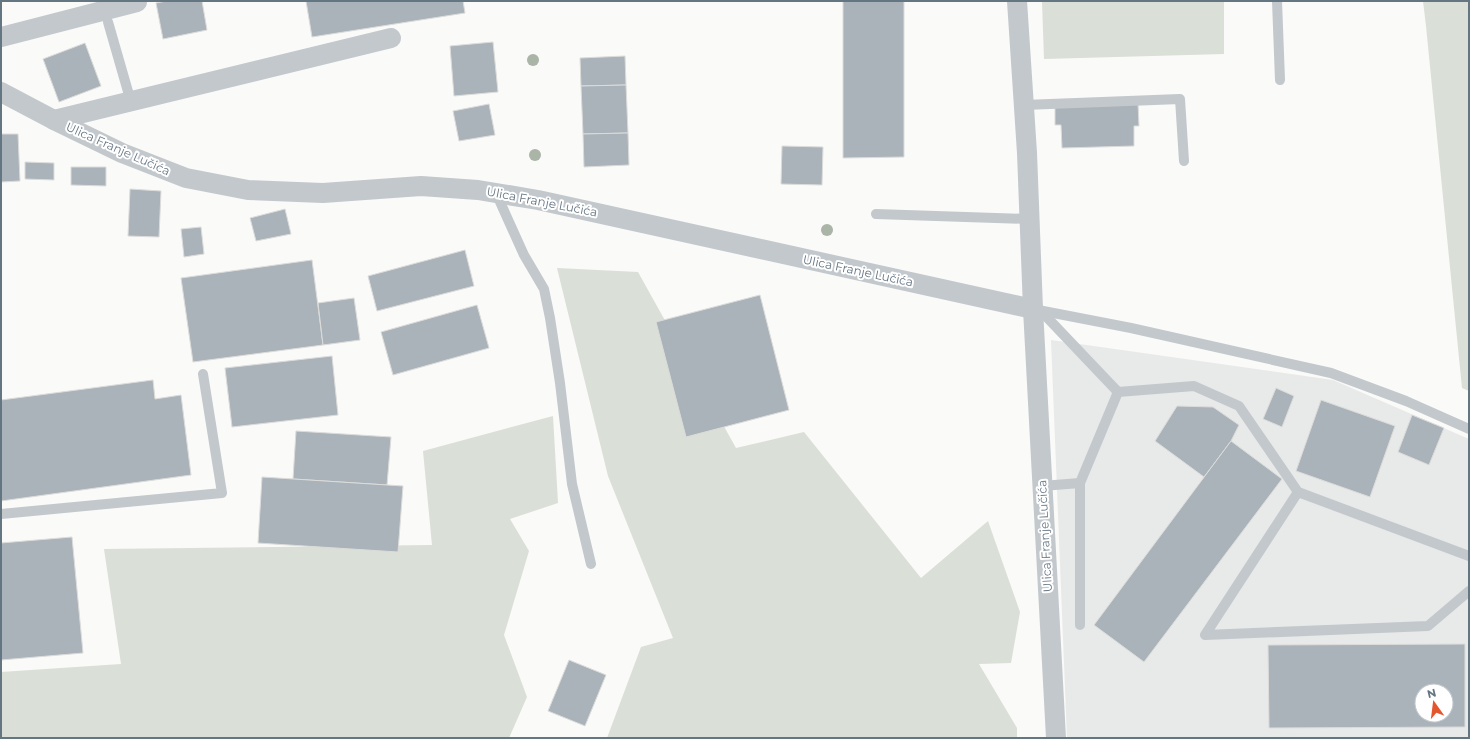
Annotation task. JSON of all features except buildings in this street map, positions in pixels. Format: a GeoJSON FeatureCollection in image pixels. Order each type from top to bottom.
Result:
{"type":"FeatureCollection","features":[{"type":"Feature","properties":{"kind":"street","name":"Ulica Franje Lučića"},"geometry":{"type":"LineString","coordinates":[[1016,1],[1024,105],[1029,219],[1036,310],[1042,486],[1056,738]]}},
{"type":"Feature","properties":{"kind":"street"},"geometry":{"type":"LineString","coordinates":[[1,37],[137,2]]}},
{"type":"Feature","properties":{"kind":"street","name":"Ulica Franje Lučića"},"geometry":{"type":"LineString","coordinates":[[54,120],[391,38]]}},
{"type":"Feature","properties":{"kind":"street","name":"Ulica Franje Lučića"},"geometry":{"type":"LineString","coordinates":[[1,92],[122,153],[186,178],[248,190],[323,193],[421,186],[478,190],[538,200],[1036,310]]}},
{"type":"Feature","properties":{"kind":"lane"},"geometry":{"type":"LineString","coordinates":[[1277,1],[1280,80]]}},
{"type":"Feature","properties":{"kind":"lane"},"geometry":{"type":"LineString","coordinates":[[108,22],[131,102]]}},
{"type":"Feature","properties":{"kind":"lane"},"geometry":{"type":"LineString","coordinates":[[1024,105],[1180,99],[1184,161]]}},
{"type":"Feature","properties":{"kind":"lane"},"geometry":{"type":"LineString","coordinates":[[496,193],[524,255],[544,290],[560,382],[572,484],[591,564]]}},
{"type":"Feature","properties":{"kind":"lane"},"geometry":{"type":"LineString","coordinates":[[876,214],[1029,219]]}},
{"type":"Feature","properties":{"kind":"lane"},"geometry":{"type":"LineString","coordinates":[[1036,310],[1118,392],[1194,386],[1239,406],[1298,492],[1469,556]]}},
{"type":"Feature","properties":{"kind":"lane"},"geometry":{"type":"LineString","coordinates":[[1036,310],[1131,328],[1330,373],[1406,401],[1469,429]]}},
{"type":"Feature","properties":{"kind":"lane"},"geometry":{"type":"LineString","coordinates":[[1,514],[222,493],[203,374]]}},
{"type":"Feature","properties":{"kind":"lane"},"geometry":{"type":"LineString","coordinates":[[1080,625],[1080,483],[1118,392]]}},
{"type":"Feature","properties":{"kind":"lane"},"geometry":{"type":"LineString","coordinates":[[1042,486],[1080,483]]}},
{"type":"Feature","properties":{"kind":"lane"},"geometry":{"type":"LineString","coordinates":[[1298,492],[1205,635],[1428,626],[1469,591]]}},
{"type":"Feature","properties":{"kind":"shaded area"},"geometry":{"type":"Polygon","coordinates":[[[1042,1],[1224,1],[1224,54],[1044,59],[1042,1]]]}},
{"type":"Feature","properties":{"kind":"shaded area"},"geometry":{"type":"Polygon","coordinates":[[[1423,1],[1469,1],[1469,391],[1462,388],[1423,1]]]}},
{"type":"Feature","properties":{"kind":"shaded area"},"geometry":{"type":"Polygon","coordinates":[[[557,268],[638,272],[736,448],[804,432],[921,578],[988,521],[1020,612],[1011,663],[979,664],[1017,728],[1017,738],[607,738],[641,647],[673,638],[608,476],[557,268]]]}},
{"type":"Feature","properties":{"kind":"shaded area"},"geometry":{"type":"Polygon","coordinates":[[[1051,340],[1333,380],[1469,439],[1469,738],[1067,738],[1051,340]]]}},
{"type":"Feature","properties":{"kind":"shaded area"},"geometry":{"type":"Polygon","coordinates":[[[553,416],[558,503],[510,519],[529,551],[504,635],[527,697],[509,738],[1,738],[1,672],[121,664],[104,549],[432,545],[423,451],[553,416]]]}}]}
